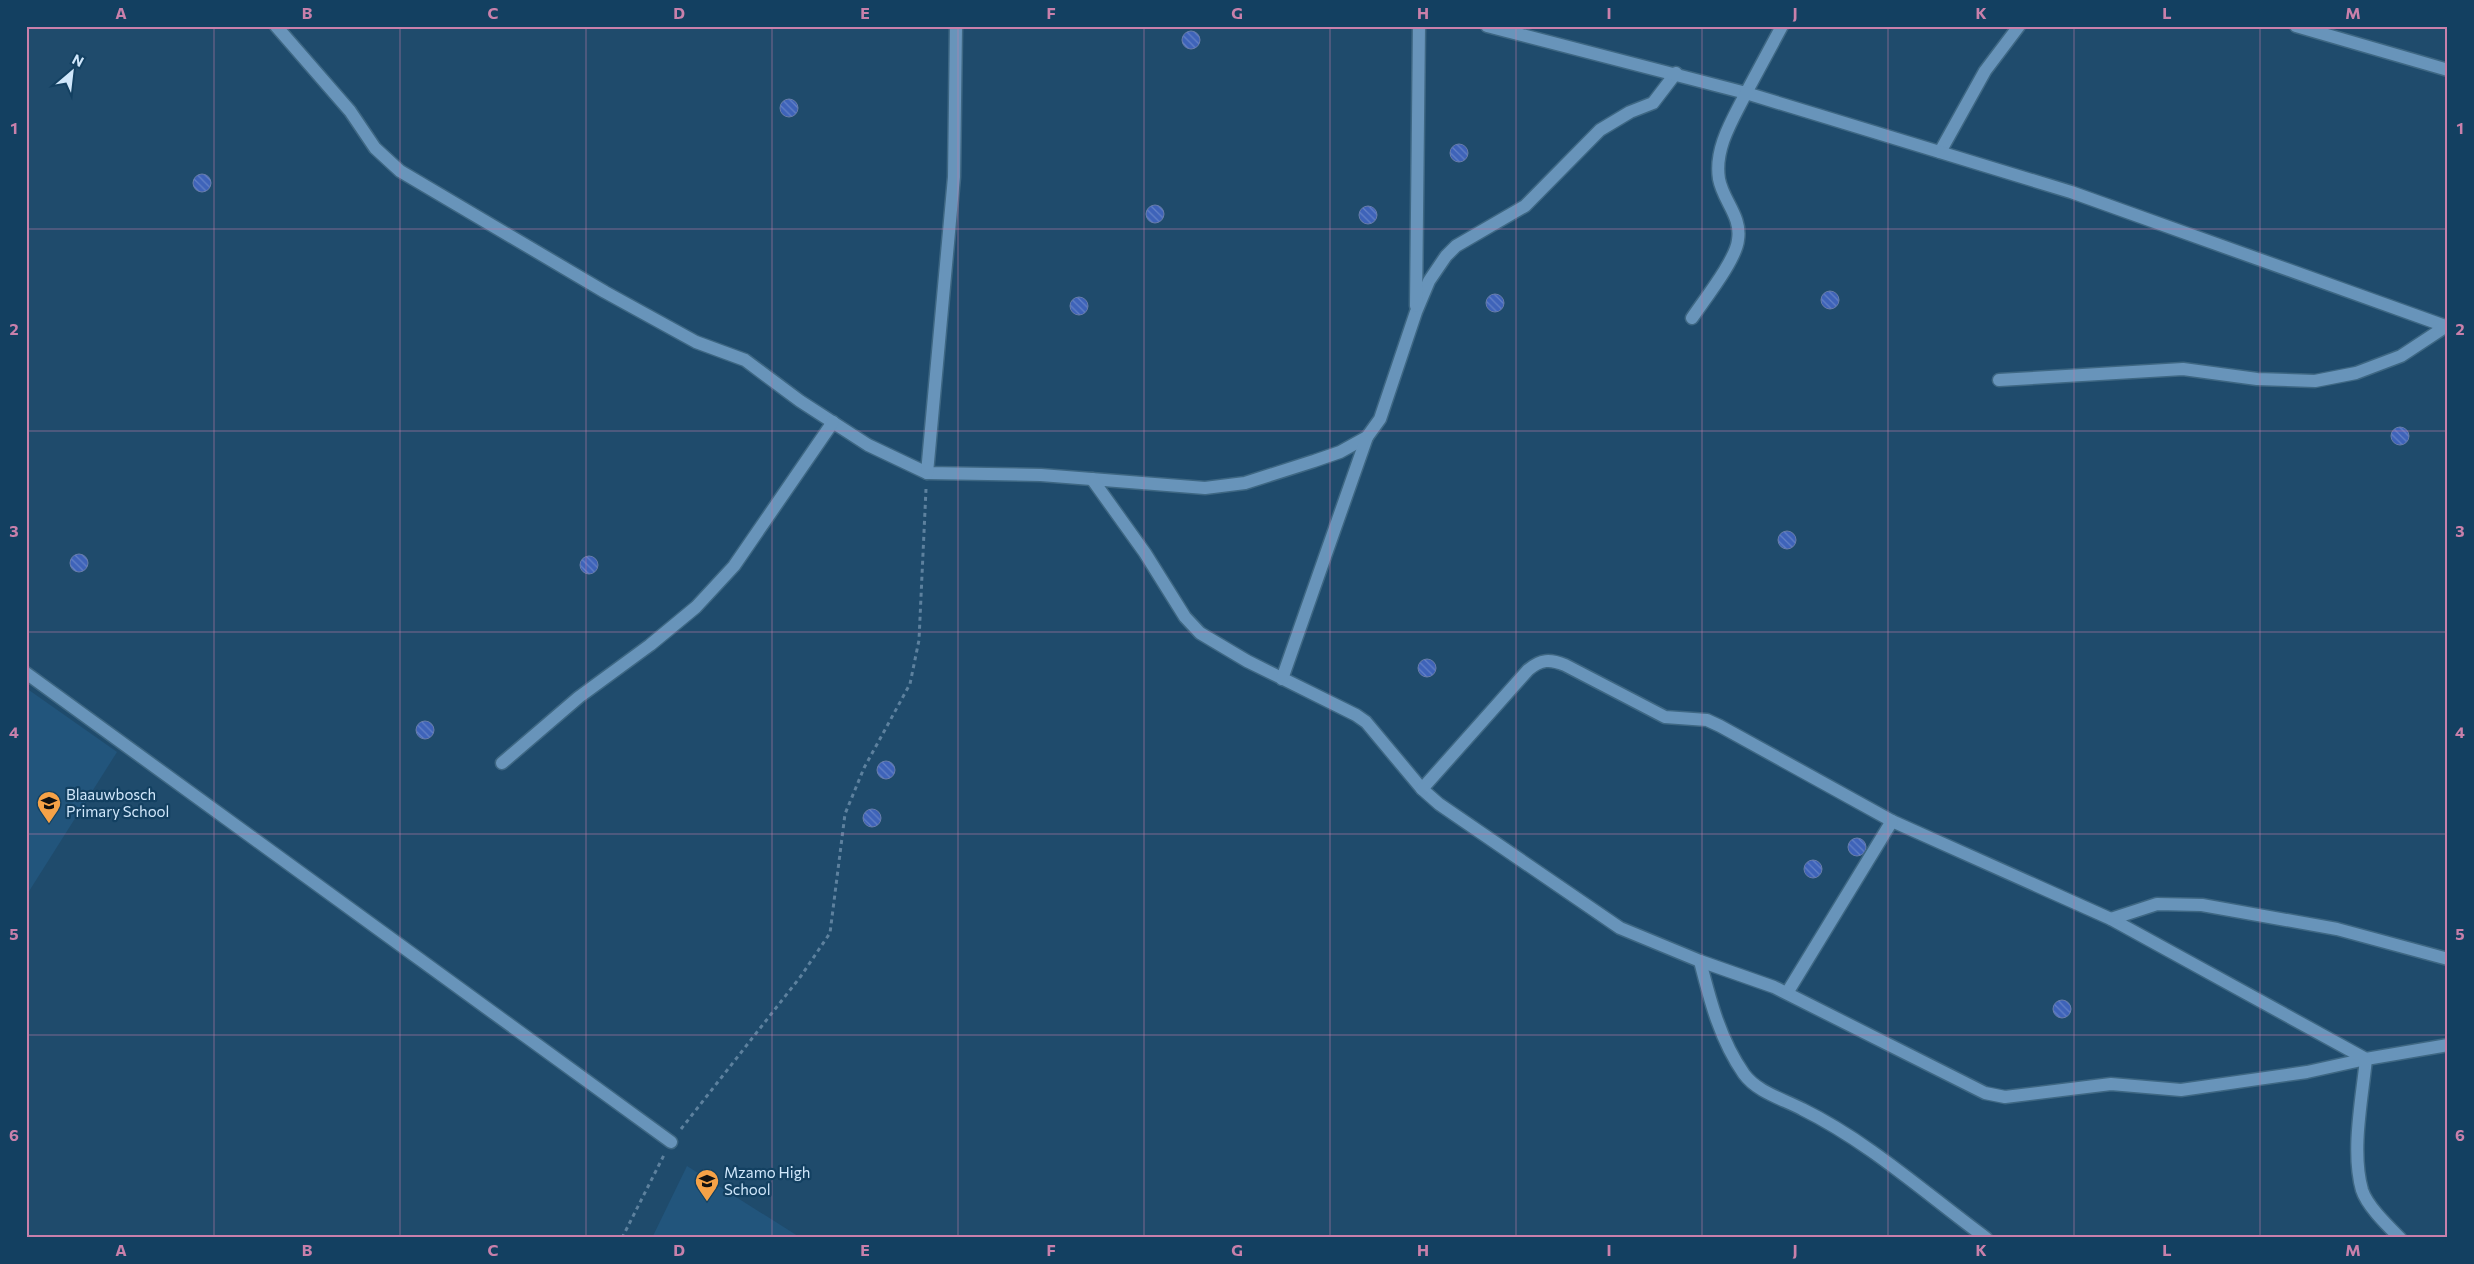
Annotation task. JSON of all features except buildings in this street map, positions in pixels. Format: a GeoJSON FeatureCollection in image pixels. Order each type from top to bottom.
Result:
{"type":"FeatureCollection","features":[{"type":"Feature","properties":{"kind":"street"},"geometry":{"type":"LineString","coordinates":[[276,26],[350,111],[375,148],[400,171],[605,292],[679,333],[696,342],[745,360],[800,401],[868,445],[926,473],[1014,474],[1206,488],[1245,483],[1340,452],[1367,437]]}},
{"type":"Feature","properties":{"kind":"street"},"geometry":{"type":"LineString","coordinates":[[926,473],[954,177],[956,26]]}},
{"type":"Feature","properties":{"kind":"street"},"geometry":{"type":"LineString","coordinates":[[1416,312],[1419,26]]}},
{"type":"Feature","properties":{"kind":"street"},"geometry":{"type":"LineString","coordinates":[[1486,26],[1676,73],[2072,192],[2446,327]]}},
{"type":"Feature","properties":{"kind":"street"},"geometry":{"type":"LineString","coordinates":[[1692,318],[1731,257],[1738,242],[1739,225],[1719,180],[1719,157],[1723,139],[1782,26]]}},
{"type":"Feature","properties":{"kind":"street"},"geometry":{"type":"LineString","coordinates":[[1940,152],[1985,71],[2019,26]]}},
{"type":"Feature","properties":{"kind":"street"},"geometry":{"type":"LineString","coordinates":[[2296,26],[2448,70]]}},
{"type":"Feature","properties":{"kind":"street"},"geometry":{"type":"LineString","coordinates":[[1282,678],[1367,437],[1380,419],[1416,312],[1429,280],[1446,256],[1456,246],[1524,206],[1600,130],[1630,112],[1653,103],[1676,73]]}},
{"type":"Feature","properties":{"kind":"street"},"geometry":{"type":"LineString","coordinates":[[1999,380],[2183,369],[2257,379],[2315,381],[2356,373],[2402,356],[2446,327]]}},
{"type":"Feature","properties":{"kind":"street"},"geometry":{"type":"LineString","coordinates":[[502,763],[579,697],[650,645],[696,607],[734,566],[833,422]]}},
{"type":"Feature","properties":{"kind":"street"},"geometry":{"type":"LineString","coordinates":[[1092,480],[1145,554],[1191,625],[1208,639],[1356,715],[1366,722],[1422,789],[1439,804],[1620,928],[1787,994],[1985,1093],[2006,1097],[2111,1084],[2181,1090],[2307,1072],[2366,1059],[2448,1045]]}},
{"type":"Feature","properties":{"kind":"street"},"geometry":{"type":"LineString","coordinates":[[1422,789],[1528,670],[1544,660],[1555,661],[1666,717],[1707,720],[1720,726],[1892,822],[2111,919],[2366,1059]]}},
{"type":"Feature","properties":{"kind":"street"},"geometry":{"type":"LineString","coordinates":[[26,673],[671,1142]]}},
{"type":"Feature","properties":{"kind":"street"},"geometry":{"type":"LineString","coordinates":[[1787,994],[1892,822]]}},
{"type":"Feature","properties":{"kind":"street"},"geometry":{"type":"LineString","coordinates":[[2111,919],[2157,904],[2202,905],[2336,929],[2448,959]]}},
{"type":"Feature","properties":{"kind":"street"},"geometry":{"type":"LineString","coordinates":[[1700,961],[1725,1042],[1745,1076],[1775,1098],[1800,1108],[1861,1142],[1986,1238]]}},
{"type":"Feature","properties":{"kind":"street"},"geometry":{"type":"LineString","coordinates":[[2366,1059],[2357,1156],[2362,1191],[2383,1222],[2400,1238]]}},
{"type":"Feature","properties":{"kind":"path"},"geometry":{"type":"LineString","coordinates":[[622,1238],[671,1142],[801,976],[830,933],[845,814],[864,768],[910,684],[919,640],[926,473]]}},
{"type":"Feature","properties":{"kind":"shaded area","name":"Blaauwbosch Primary School"},"geometry":{"type":"Polygon","coordinates":[[[26,688],[117,752],[26,896],[26,688]]]}},
{"type":"Feature","properties":{"kind":"shaded area","name":"Mzamo High School"},"geometry":{"type":"Polygon","coordinates":[[[687,1166],[801,1238],[652,1238],[687,1166]]]}},
{"type":"Feature","properties":{"kind":"place","name":"Blaauwbosch Primary School"},"geometry":{"type":"Point","coordinates":[49,824]}},
{"type":"Feature","properties":{"kind":"place","name":"Mzamo High School"},"geometry":{"type":"Point","coordinates":[707,1202]}}]}
